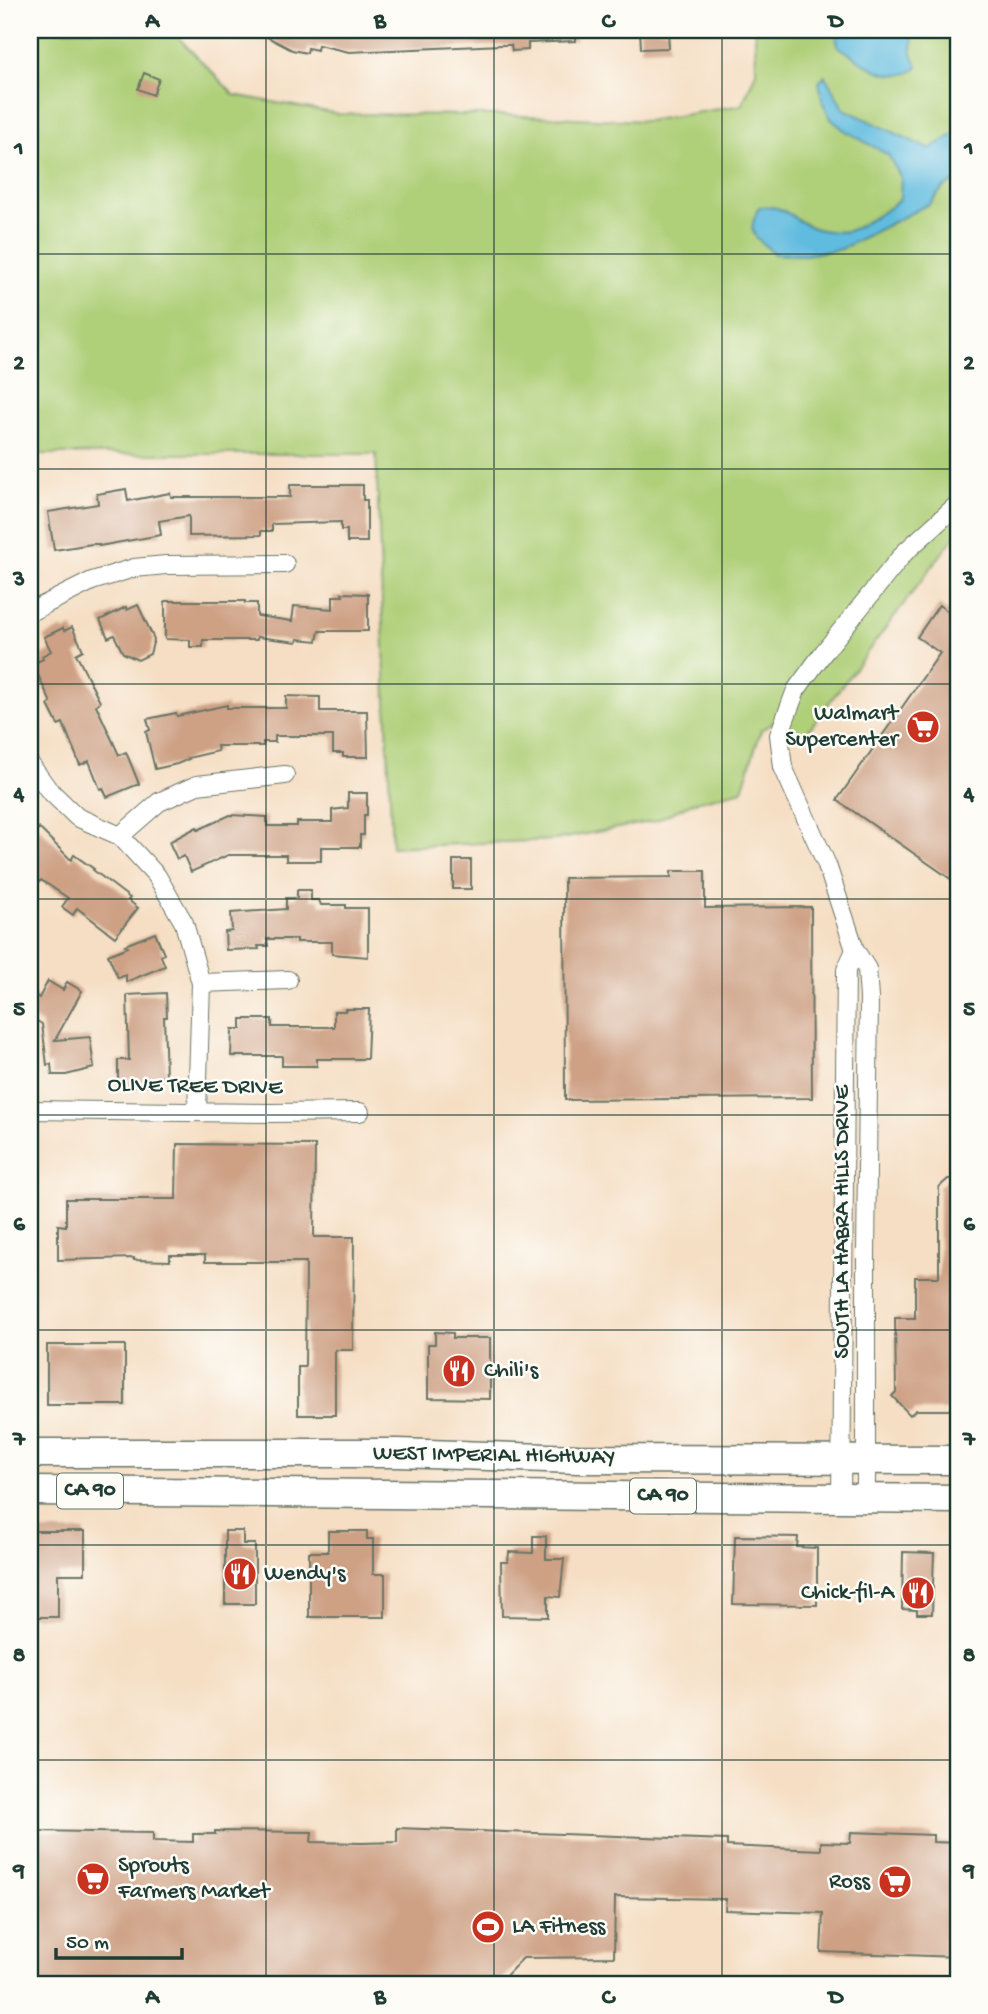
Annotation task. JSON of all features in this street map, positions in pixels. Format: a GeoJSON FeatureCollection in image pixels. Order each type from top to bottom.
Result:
{"type":"FeatureCollection","features":[{"type":"Feature","properties":{"kind":"main road","name":"WEST IMPERIAL HIGHWAY"},"geometry":{"type":"LineString","coordinates":[[30,1453],[398,1453],[578,1459],[958,1460]]}},
{"type":"Feature","properties":{"kind":"main road"},"geometry":{"type":"LineString","coordinates":[[266,1492],[270,1484],[279,1478],[380,1478],[389,1473],[398,1453]]}},
{"type":"Feature","properties":{"kind":"main road","name":"WEST IMPERIAL HIGHWAY"},"geometry":{"type":"LineString","coordinates":[[30,1491],[958,1499]]}},
{"type":"Feature","properties":{"kind":"street","name":"SOUTH LA HABRA HILLS DRIVE"},"geometry":{"type":"LineString","coordinates":[[854,1497],[866,1254],[869,998],[867,969],[855,950],[827,865],[783,767],[779,735],[796,690],[824,652],[904,553],[958,504]]}},
{"type":"Feature","properties":{"kind":"street"},"geometry":{"type":"LineString","coordinates":[[30,612],[92,581],[134,568],[285,564]]}},
{"type":"Feature","properties":{"kind":"street"},"geometry":{"type":"LineString","coordinates":[[30,764],[48,789],[77,817],[120,836],[157,876],[184,923],[201,983],[197,1112]]}},
{"type":"Feature","properties":{"kind":"street"},"geometry":{"type":"LineString","coordinates":[[120,836],[159,803],[197,785],[285,775]]}},
{"type":"Feature","properties":{"kind":"street","name":"SOUTH LA HABRA HILLS DRIVE"},"geometry":{"type":"LineString","coordinates":[[854,1497],[846,970],[855,950]]}},
{"type":"Feature","properties":{"kind":"street"},"geometry":{"type":"LineString","coordinates":[[201,983],[288,980]]}},
{"type":"Feature","properties":{"kind":"street","name":"OLIVE TREE DRIVE"},"geometry":{"type":"LineString","coordinates":[[30,1110],[360,1112]]}},
{"type":"Feature","properties":{"kind":"green space"},"geometry":{"type":"Polygon","coordinates":[[[30,30],[171,30],[234,95],[339,114],[502,115],[647,121],[742,105],[756,72],[755,30],[958,30],[958,532],[804,736],[776,721],[761,730],[742,790],[692,803],[655,821],[554,840],[392,847],[376,454],[30,454],[30,30]]]}},
{"type":"Feature","properties":{"kind":"water"},"geometry":{"type":"Polygon","coordinates":[[[835,30],[913,30],[912,53],[918,68],[897,75],[876,70],[838,46],[835,30]]]}},
{"type":"Feature","properties":{"kind":"water"},"geometry":{"type":"Polygon","coordinates":[[[825,76],[844,109],[929,149],[958,132],[958,180],[944,187],[929,204],[841,249],[805,255],[774,254],[754,234],[753,223],[759,207],[783,210],[817,229],[845,232],[900,199],[901,178],[888,155],[844,130],[831,119],[823,103],[819,82],[825,76]]]}},
{"type":"Feature","properties":{"kind":"building"},"geometry":{"type":"Polygon","coordinates":[[[254,30],[576,30],[576,41],[528,43],[528,50],[512,51],[511,45],[502,45],[349,52],[318,45],[317,50],[308,48],[307,53],[292,50],[254,30]]]}},
{"type":"Feature","properties":{"kind":"building"},"geometry":{"type":"Polygon","coordinates":[[[640,30],[668,30],[669,48],[641,49],[640,30]]]}},
{"type":"Feature","properties":{"kind":"building"},"geometry":{"type":"Polygon","coordinates":[[[144,73],[159,79],[153,95],[138,89],[144,73]]]}},
{"type":"Feature","properties":{"kind":"building"},"geometry":{"type":"Polygon","coordinates":[[[290,485],[363,485],[363,500],[367,500],[367,542],[347,542],[347,530],[341,530],[341,522],[272,524],[272,531],[261,531],[261,535],[189,536],[189,516],[159,521],[161,535],[99,546],[92,544],[54,550],[48,512],[98,504],[97,494],[126,489],[128,501],[170,493],[171,497],[290,497],[290,485]]]}},
{"type":"Feature","properties":{"kind":"building"},"geometry":{"type":"Polygon","coordinates":[[[342,593],[368,594],[368,631],[319,631],[317,641],[298,639],[297,642],[257,637],[257,640],[203,640],[203,647],[190,647],[190,640],[165,639],[165,601],[245,601],[257,603],[257,616],[292,621],[294,606],[333,609],[333,596],[343,596],[342,593]]]}},
{"type":"Feature","properties":{"kind":"building"},"geometry":{"type":"Polygon","coordinates":[[[138,605],[154,639],[150,654],[138,660],[123,653],[114,635],[108,638],[100,620],[126,607],[127,610],[138,605]]]}},
{"type":"Feature","properties":{"kind":"building","name":"Walmart Supercenter"},"geometry":{"type":"Polygon","coordinates":[[[939,605],[958,619],[958,884],[837,800],[940,653],[917,637],[939,605]]]}},
{"type":"Feature","properties":{"kind":"building"},"geometry":{"type":"Polygon","coordinates":[[[72,627],[83,650],[76,654],[100,702],[96,705],[119,755],[126,752],[139,784],[107,797],[103,788],[100,789],[89,761],[80,765],[63,723],[58,725],[48,705],[51,703],[33,664],[51,651],[44,637],[72,627]]]}},
{"type":"Feature","properties":{"kind":"building"},"geometry":{"type":"Polygon","coordinates":[[[286,696],[320,697],[320,711],[367,711],[368,757],[343,757],[343,753],[333,753],[333,736],[275,736],[275,742],[263,742],[263,746],[217,746],[218,751],[155,769],[146,732],[150,730],[147,719],[176,713],[177,716],[227,705],[227,708],[286,708],[286,696]]]}},
{"type":"Feature","properties":{"kind":"building"},"geometry":{"type":"Polygon","coordinates":[[[348,793],[367,793],[367,815],[364,815],[364,835],[360,835],[360,847],[321,847],[321,861],[286,861],[286,855],[228,855],[191,872],[184,856],[177,859],[169,842],[197,827],[198,830],[230,815],[267,817],[267,826],[297,826],[297,822],[332,822],[332,810],[348,808],[348,793]]]}},
{"type":"Feature","properties":{"kind":"building"},"geometry":{"type":"Polygon","coordinates":[[[39,828],[71,860],[74,855],[94,869],[130,898],[128,900],[138,908],[115,937],[77,908],[73,915],[62,907],[68,898],[41,880],[36,885],[30,879],[30,837],[39,828]]]}},
{"type":"Feature","properties":{"kind":"building"},"geometry":{"type":"Polygon","coordinates":[[[453,860],[471,860],[471,889],[453,889],[453,860]]]}},
{"type":"Feature","properties":{"kind":"building"},"geometry":{"type":"Polygon","coordinates":[[[671,871],[705,871],[705,908],[811,907],[812,1098],[565,1100],[564,878],[671,877],[671,871]]]}},
{"type":"Feature","properties":{"kind":"building"},"geometry":{"type":"Polygon","coordinates":[[[297,890],[311,890],[311,900],[319,900],[321,905],[368,908],[368,957],[332,954],[332,942],[297,942],[297,939],[267,939],[268,946],[258,946],[259,949],[226,950],[225,932],[232,931],[231,913],[286,909],[286,898],[297,898],[297,890]]]}},
{"type":"Feature","properties":{"kind":"building"},"geometry":{"type":"Polygon","coordinates":[[[155,933],[164,954],[161,956],[165,966],[126,982],[126,975],[118,978],[108,955],[155,933]]]}},
{"type":"Feature","properties":{"kind":"building"},"geometry":{"type":"Polygon","coordinates":[[[48,981],[63,990],[67,982],[82,991],[55,1040],[90,1037],[94,1068],[66,1075],[52,1075],[51,1064],[47,1065],[42,1024],[30,1017],[30,993],[39,998],[48,981]]]}},
{"type":"Feature","properties":{"kind":"building"},"geometry":{"type":"Polygon","coordinates":[[[166,993],[166,1077],[157,1077],[157,1086],[118,1086],[118,1060],[129,1060],[127,995],[166,993]]]}},
{"type":"Feature","properties":{"kind":"building"},"geometry":{"type":"Polygon","coordinates":[[[369,1009],[367,1059],[317,1059],[317,1066],[282,1066],[282,1056],[231,1056],[232,1029],[241,1029],[241,1019],[272,1019],[272,1027],[334,1027],[334,1011],[369,1009]]]}},
{"type":"Feature","properties":{"kind":"building"},"geometry":{"type":"Polygon","coordinates":[[[177,1144],[315,1145],[314,1237],[354,1237],[353,1350],[335,1350],[335,1415],[298,1415],[298,1367],[305,1367],[306,1262],[205,1262],[205,1255],[170,1255],[170,1261],[134,1258],[58,1260],[58,1225],[66,1226],[66,1199],[176,1199],[177,1144]]]}},
{"type":"Feature","properties":{"kind":"building"},"geometry":{"type":"Polygon","coordinates":[[[948,1179],[958,1179],[958,1410],[916,1410],[910,1415],[892,1396],[896,1392],[895,1318],[915,1318],[915,1277],[939,1277],[939,1187],[948,1179]]]}},
{"type":"Feature","properties":{"kind":"building","name":"Chili's"},"geometry":{"type":"Polygon","coordinates":[[[435,1332],[453,1333],[453,1338],[490,1338],[490,1399],[428,1398],[428,1344],[435,1344],[435,1332]]]}},
{"type":"Feature","properties":{"kind":"building"},"geometry":{"type":"Polygon","coordinates":[[[47,1345],[125,1345],[125,1405],[47,1405],[47,1345]]]}},
{"type":"Feature","properties":{"kind":"building"},"geometry":{"type":"Polygon","coordinates":[[[30,1531],[85,1531],[85,1574],[58,1574],[58,1617],[30,1617],[30,1531]]]}},
{"type":"Feature","properties":{"kind":"building","name":"Wendy's"},"geometry":{"type":"Polygon","coordinates":[[[225,1531],[243,1531],[243,1544],[255,1544],[255,1604],[225,1604],[225,1531]]]}},
{"type":"Feature","properties":{"kind":"building"},"geometry":{"type":"Polygon","coordinates":[[[328,1531],[367,1531],[367,1539],[373,1539],[373,1574],[385,1574],[385,1617],[309,1617],[309,1552],[328,1552],[328,1531]]]}},
{"type":"Feature","properties":{"kind":"building"},"geometry":{"type":"Polygon","coordinates":[[[533,1536],[546,1536],[546,1559],[564,1559],[560,1597],[548,1596],[548,1617],[502,1616],[501,1562],[508,1562],[509,1552],[533,1553],[533,1536]]]}},
{"type":"Feature","properties":{"kind":"building"},"geometry":{"type":"Polygon","coordinates":[[[735,1536],[798,1537],[797,1547],[817,1548],[817,1605],[733,1604],[735,1536]]]}},
{"type":"Feature","properties":{"kind":"building","name":"Chick-fil-A"},"geometry":{"type":"Polygon","coordinates":[[[903,1552],[934,1553],[932,1614],[917,1614],[917,1610],[902,1609],[903,1552]]]}},
{"type":"Feature","properties":{"kind":"building"},"geometry":{"type":"Polygon","coordinates":[[[397,1828],[727,1840],[727,1846],[821,1850],[821,1842],[850,1843],[851,1832],[933,1835],[933,1842],[958,1843],[958,1957],[821,1952],[823,1913],[725,1910],[726,1899],[615,1897],[614,1957],[523,1958],[498,1984],[30,1984],[32,1831],[153,1833],[153,1841],[193,1842],[193,1834],[215,1834],[215,1831],[312,1832],[311,1842],[362,1843],[397,1842],[397,1828]]]}},
{"type":"Feature","properties":{"kind":"place","name":"Walmart Supercenter"},"geometry":{"type":"Point","coordinates":[923,727]}},
{"type":"Feature","properties":{"kind":"place","name":"Chili's"},"geometry":{"type":"Point","coordinates":[459,1371]}},
{"type":"Feature","properties":{"kind":"place","name":"Wendy's"},"geometry":{"type":"Point","coordinates":[240,1574]}},
{"type":"Feature","properties":{"kind":"place","name":"Chick-fil-A"},"geometry":{"type":"Point","coordinates":[918,1593]}},
{"type":"Feature","properties":{"kind":"place","name":"Sprouts Farmers Market"},"geometry":{"type":"Point","coordinates":[93,1879]}},
{"type":"Feature","properties":{"kind":"place","name":"Ross"},"geometry":{"type":"Point","coordinates":[895,1882]}},
{"type":"Feature","properties":{"kind":"place","name":"LA Fitness"},"geometry":{"type":"Point","coordinates":[488,1927]}}]}
